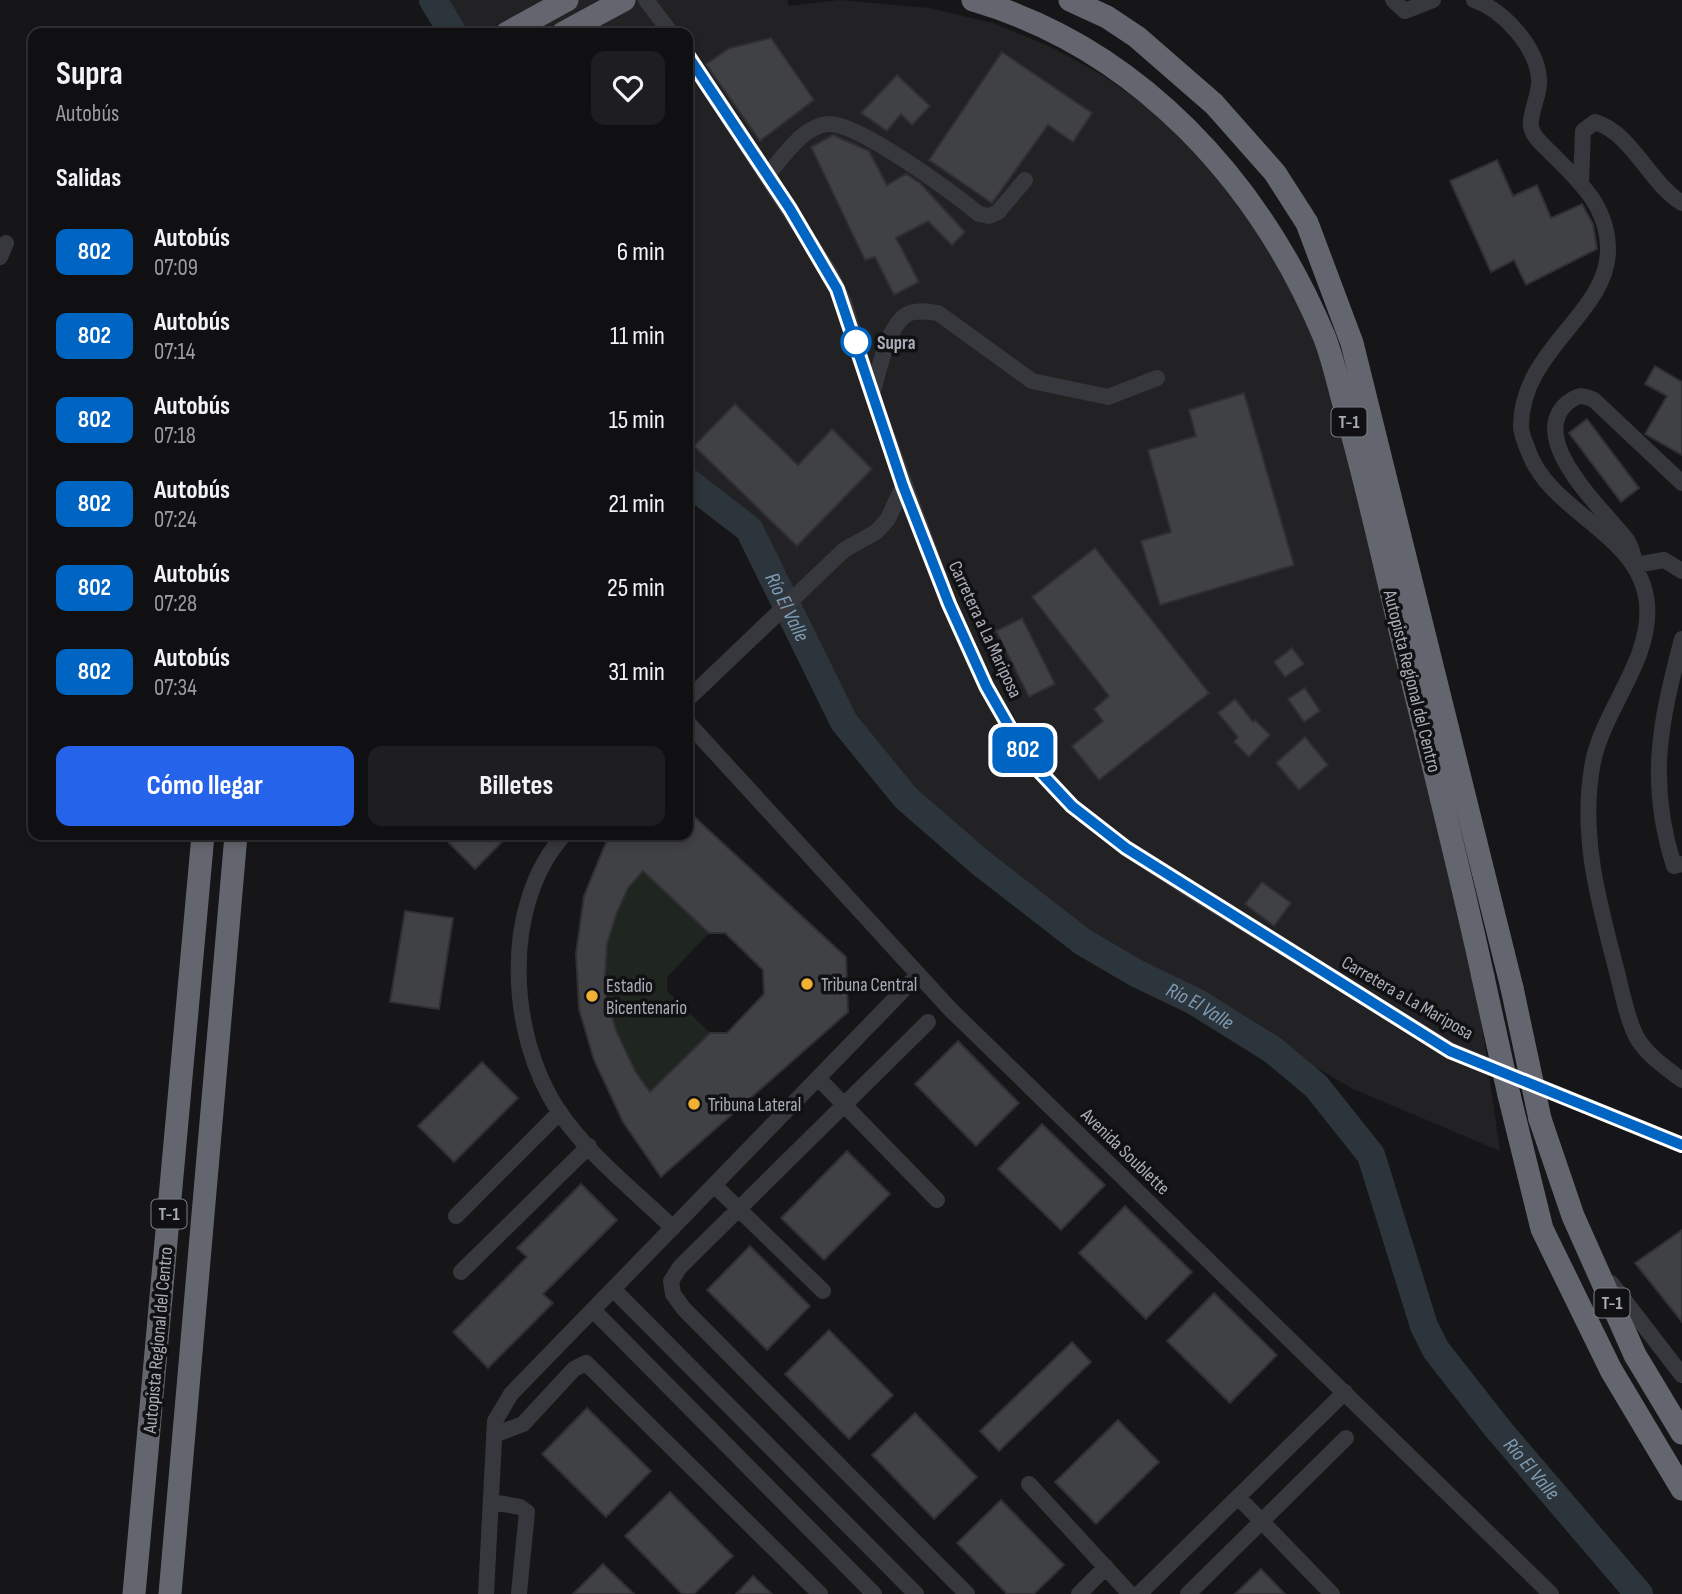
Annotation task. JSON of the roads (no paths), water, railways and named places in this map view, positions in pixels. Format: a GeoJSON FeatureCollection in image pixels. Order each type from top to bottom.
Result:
{"type":"FeatureCollection","features":[{"type":"Feature","properties":{"kind":"highway"},"geometry":{"type":"LineString","coordinates":[[516,28],[567,0]]}},
{"type":"Feature","properties":{"kind":"highway"},"geometry":{"type":"LineString","coordinates":[[572,28],[624,0]]}},
{"type":"Feature","properties":{"kind":"highway","name":"Autopista Regional del Centro"},"geometry":{"type":"LineString","coordinates":[[1070,0],[1101,9],[1214,104],[1275,173],[1307,223],[1352,343],[1512,988],[1540,1119],[1573,1216],[1635,1355],[1682,1433]]}},
{"type":"Feature","properties":{"kind":"highway","name":"Autopista Regional del Centro"},"geometry":{"type":"LineString","coordinates":[[983,3],[1040,26],[1093,54],[1185,123],[1206,145],[1260,219],[1298,282],[1325,339],[1366,485],[1542,1229],[1611,1370],[1682,1489]]}},
{"type":"Feature","properties":{"kind":"highway","name":"Autopista Regional del Centro"},"geometry":{"type":"LineString","coordinates":[[134,1594],[203,840]]}},
{"type":"Feature","properties":{"kind":"highway","name":"Autopista Regional del Centro"},"geometry":{"type":"LineString","coordinates":[[170,1594],[236,840]]}},
{"type":"Feature","properties":{"kind":"highway"},"geometry":{"type":"LineString","coordinates":[[176,1529],[184,1551],[184,1594]]}},
{"type":"Feature","properties":{"kind":"street"},"geometry":{"type":"LineString","coordinates":[[646,0],[667,28]]}},
{"type":"Feature","properties":{"kind":"street"},"geometry":{"type":"LineString","coordinates":[[1393,0],[1405,11],[1433,0]]}},
{"type":"Feature","properties":{"kind":"street"},"geometry":{"type":"LineString","coordinates":[[1474,0],[1490,6],[1507,20],[1535,59],[1540,78],[1531,126],[1538,139],[1595,199],[1603,215],[1608,252],[1602,279],[1540,362],[1527,389],[1521,428],[1533,465],[1559,498],[1636,565]]}},
{"type":"Feature","properties":{"kind":"street","name":"Carretera a La Mariposa"},"geometry":{"type":"LineString","coordinates":[[693,63],[830,273],[845,305],[903,486],[949,604],[986,686],[1027,758],[1072,806],[1126,848],[1450,1051],[1682,1145]]}},
{"type":"Feature","properties":{"kind":"street"},"geometry":{"type":"LineString","coordinates":[[1581,183],[1583,131],[1595,122],[1611,127],[1667,194],[1682,204]]}},
{"type":"Feature","properties":{"kind":"street"},"geometry":{"type":"LineString","coordinates":[[768,176],[800,137],[826,124],[845,126],[922,169],[979,214],[989,216],[998,212],[1025,180]]}},
{"type":"Feature","properties":{"kind":"street"},"geometry":{"type":"LineString","coordinates":[[872,395],[894,327],[907,314],[920,312],[939,313],[1032,381],[1062,390],[1108,397],[1157,378]]}},
{"type":"Feature","properties":{"kind":"street"},"geometry":{"type":"LineString","coordinates":[[1682,483],[1594,400],[1583,395],[1576,396],[1556,413],[1553,430],[1556,440],[1570,469],[1597,508],[1629,542],[1647,602],[1647,625],[1637,658],[1615,703],[1593,762],[1587,830],[1596,894],[1636,1036],[1650,1056],[1682,1080]]}},
{"type":"Feature","properties":{"kind":"street"},"geometry":{"type":"LineString","coordinates":[[693,694],[844,550],[876,532],[888,520],[903,486]]}},
{"type":"Feature","properties":{"kind":"street"},"geometry":{"type":"LineString","coordinates":[[1636,565],[1664,560],[1682,571]]}},
{"type":"Feature","properties":{"kind":"street"},"geometry":{"type":"LineString","coordinates":[[1682,639],[1665,704],[1657,760],[1661,826],[1682,881]]}},
{"type":"Feature","properties":{"kind":"street","name":"Avenida Soublette"},"geometry":{"type":"LineString","coordinates":[[693,729],[917,976],[1551,1594]]}},
{"type":"Feature","properties":{"kind":"street"},"geometry":{"type":"LineString","coordinates":[[559,840],[552,848],[531,894],[520,938],[517,971],[520,1004],[536,1063],[544,1087],[560,1112],[589,1146],[674,1228]]}},
{"type":"Feature","properties":{"kind":"street"},"geometry":{"type":"LineString","coordinates":[[486,1594],[495,1421],[511,1394],[917,976]]}},
{"type":"Feature","properties":{"kind":"street"},"geometry":{"type":"LineString","coordinates":[[928,1022],[680,1267],[671,1281],[673,1294],[967,1594]]}},
{"type":"Feature","properties":{"kind":"street"},"geometry":{"type":"LineString","coordinates":[[818,1078],[937,1200]]}},
{"type":"Feature","properties":{"kind":"street"},"geometry":{"type":"LineString","coordinates":[[456,1216],[560,1112]]}},
{"type":"Feature","properties":{"kind":"street"},"geometry":{"type":"LineString","coordinates":[[461,1272],[589,1146]]}},
{"type":"Feature","properties":{"kind":"street"},"geometry":{"type":"LineString","coordinates":[[715,1186],[823,1291]]}},
{"type":"Feature","properties":{"kind":"street"},"geometry":{"type":"LineString","coordinates":[[1592,1257],[1682,1375]]}},
{"type":"Feature","properties":{"kind":"street"},"geometry":{"type":"LineString","coordinates":[[614,1289],[916,1594]]}},
{"type":"Feature","properties":{"kind":"street"},"geometry":{"type":"LineString","coordinates":[[593,1310],[874,1594]]}},
{"type":"Feature","properties":{"kind":"street"},"geometry":{"type":"LineString","coordinates":[[494,1436],[523,1424],[580,1364],[592,1366],[820,1594]]}},
{"type":"Feature","properties":{"kind":"street"},"geometry":{"type":"LineString","coordinates":[[1139,1594],[1345,1392]]}},
{"type":"Feature","properties":{"kind":"street"},"geometry":{"type":"LineString","coordinates":[[1188,1594],[1346,1438]]}},
{"type":"Feature","properties":{"kind":"street"},"geometry":{"type":"LineString","coordinates":[[1029,1484],[1130,1594]]}},
{"type":"Feature","properties":{"kind":"street"},"geometry":{"type":"LineString","coordinates":[[1238,1497],[1332,1594]]}},
{"type":"Feature","properties":{"kind":"street"},"geometry":{"type":"LineString","coordinates":[[492,1502],[520,1507],[527,1512],[519,1593]]}},
{"type":"Feature","properties":{"kind":"street"},"geometry":{"type":"LineString","coordinates":[[1079,1594],[1106,1567]]}},
{"type":"Feature","properties":{"kind":"waterway","name":"Río El Valle"},"geometry":{"type":"LineString","coordinates":[[433,0],[450,28]]}},
{"type":"Feature","properties":{"kind":"waterway","name":"Río El Valle"},"geometry":{"type":"LineString","coordinates":[[693,486],[749,529],[844,722],[906,798],[981,863],[1083,942],[1136,973],[1196,1002],[1273,1050],[1316,1086],[1371,1155],[1424,1326],[1436,1350],[1498,1429],[1639,1594]]}},
{"type":"Feature","properties":{"kind":"place","name":"Supra"},"geometry":{"type":"Point","coordinates":[856,342]}},
{"type":"Feature","properties":{"kind":"place","name":"Tribuna Central"},"geometry":{"type":"Point","coordinates":[807,984]}},
{"type":"Feature","properties":{"kind":"place","name":"Estadio Bicentenario"},"geometry":{"type":"Point","coordinates":[592,996]}},
{"type":"Feature","properties":{"kind":"place","name":"Tribuna Lateral"},"geometry":{"type":"Point","coordinates":[694,1104]}}]}
